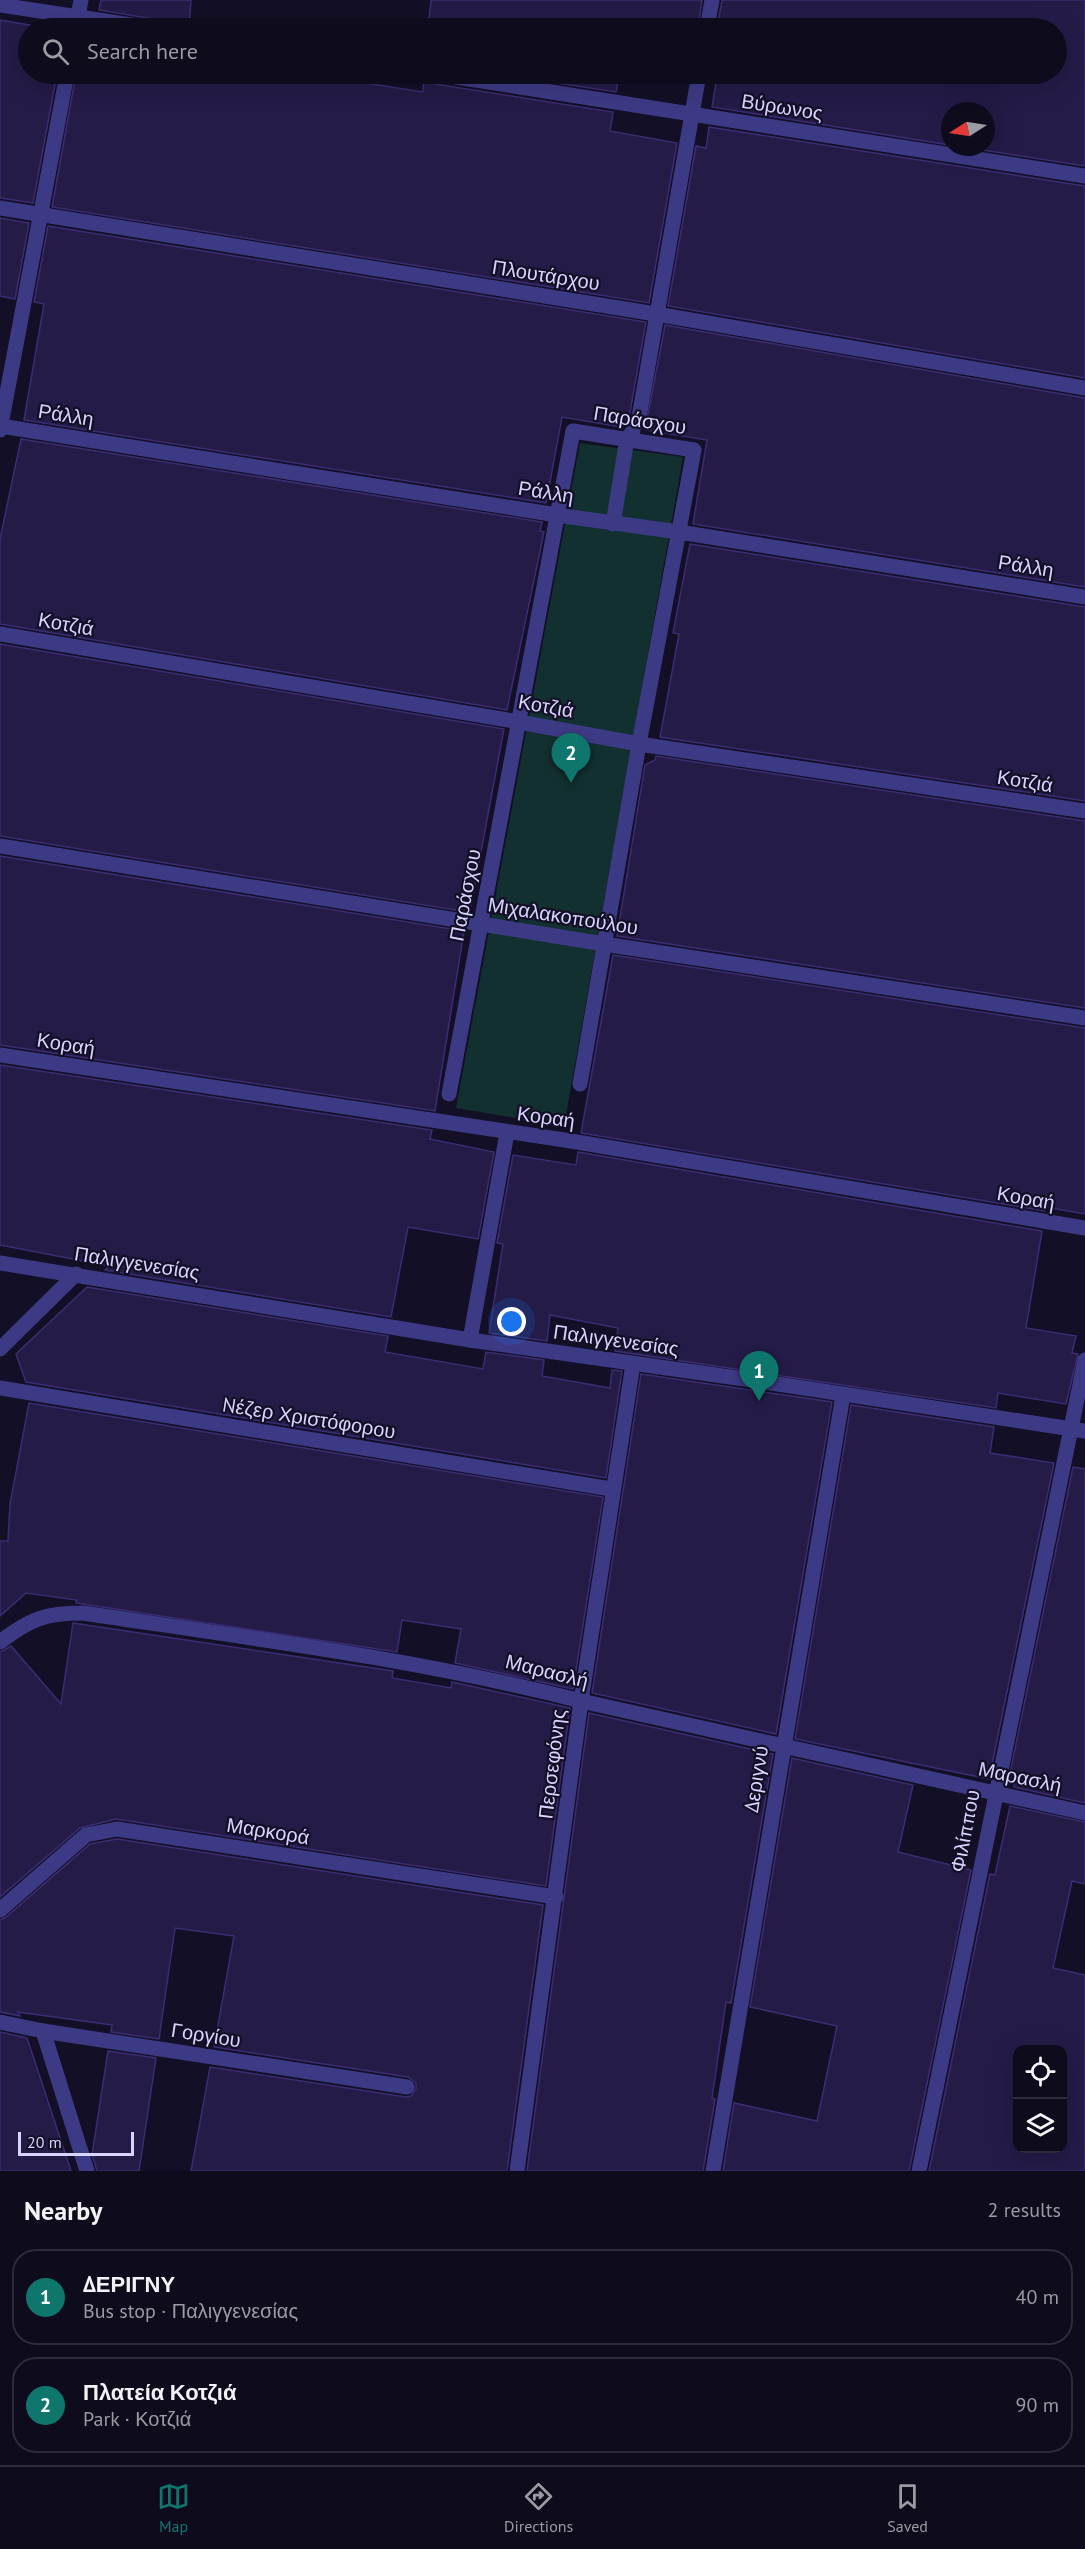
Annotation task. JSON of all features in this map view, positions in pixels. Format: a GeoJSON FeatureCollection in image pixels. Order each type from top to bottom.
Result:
{"type":"FeatureCollection","features":[{"type":"Feature","properties":{"kind":"street"},"geometry":{"type":"LineString","coordinates":[[78,18],[81,0]]}},
{"type":"Feature","properties":{"kind":"street"},"geometry":{"type":"LineString","coordinates":[[709,18],[712,0]]}},
{"type":"Feature","properties":{"kind":"street"},"geometry":{"type":"LineString","coordinates":[[0,5],[56,18]]}},
{"type":"Feature","properties":{"kind":"street"},"geometry":{"type":"LineString","coordinates":[[0,427],[65,84]]}},
{"type":"Feature","properties":{"kind":"street","name":"Βύρωνος"},"geometry":{"type":"LineString","coordinates":[[501,84],[1085,176]]}},
{"type":"Feature","properties":{"kind":"street","name":"Παράσχου"},"geometry":{"type":"LineString","coordinates":[[627,439],[638,423],[697,84]]}},
{"type":"Feature","properties":{"kind":"street","name":"Πλουτάρχου"},"geometry":{"type":"LineString","coordinates":[[0,208],[656,314],[1085,388]]}},
{"type":"Feature","properties":{"kind":"street","name":"Ράλλη"},"geometry":{"type":"LineString","coordinates":[[0,427],[1085,597]]}},
{"type":"Feature","properties":{"kind":"street","name":"Παράσχου"},"geometry":{"type":"LineString","coordinates":[[449,1094],[573,431],[694,450],[639,744],[580,1084]]}},
{"type":"Feature","properties":{"kind":"street"},"geometry":{"type":"LineString","coordinates":[[613,524],[627,439]]}},
{"type":"Feature","properties":{"kind":"street","name":"Κοτζιά"},"geometry":{"type":"LineString","coordinates":[[0,634],[639,744],[1085,811]]}},
{"type":"Feature","properties":{"kind":"street","name":"Μιχαλακοπούλου"},"geometry":{"type":"LineString","coordinates":[[0,846],[604,944],[1085,1018]]}},
{"type":"Feature","properties":{"kind":"street","name":"Κοραή"},"geometry":{"type":"LineString","coordinates":[[0,1055],[571,1141],[1085,1228]]}},
{"type":"Feature","properties":{"kind":"street"},"geometry":{"type":"LineString","coordinates":[[470,1340],[507,1133]]}},
{"type":"Feature","properties":{"kind":"street","name":"Παλιγγενεσίας"},"geometry":{"type":"LineString","coordinates":[[0,1263],[470,1340],[1085,1431]]}},
{"type":"Feature","properties":{"kind":"street"},"geometry":{"type":"LineString","coordinates":[[0,1349],[75,1274]]}},
{"type":"Feature","properties":{"kind":"street","name":"Φιλίππου"},"geometry":{"type":"LineString","coordinates":[[919,2171],[994,1793],[1085,1360]]}},
{"type":"Feature","properties":{"kind":"street","name":"Περσεφόνης"},"geometry":{"type":"LineString","coordinates":[[517,2171],[611,1490],[633,1364]]}},
{"type":"Feature","properties":{"kind":"street","name":"Nέζερ Χριστόφορου"},"geometry":{"type":"LineString","coordinates":[[0,1388],[611,1490]]}},
{"type":"Feature","properties":{"kind":"street","name":"Δεριγνύ"},"geometry":{"type":"LineString","coordinates":[[713,2171],[843,1395]]}},
{"type":"Feature","properties":{"kind":"street","name":"Μαρασλή"},"geometry":{"type":"LineString","coordinates":[[0,1642],[25,1623],[53,1613],[83,1613],[341,1651],[503,1681],[581,1701],[1085,1813]]}},
{"type":"Feature","properties":{"kind":"street","name":"Μαρκορά"},"geometry":{"type":"LineString","coordinates":[[0,1910],[86,1835],[117,1829],[556,1897]]}},
{"type":"Feature","properties":{"kind":"street","name":"Γοργίου"},"geometry":{"type":"LineString","coordinates":[[0,2022],[43,2031],[406,2088]]}},
{"type":"Feature","properties":{"kind":"street"},"geometry":{"type":"LineString","coordinates":[[43,2031],[87,2171]]}},
{"type":"Feature","properties":{"kind":"green space"},"geometry":{"type":"Polygon","coordinates":[[[580,443],[683,457],[564,1126],[456,1108],[580,443]]]}},
{"type":"Feature","properties":{"kind":"building"},"geometry":{"type":"Polygon","coordinates":[[[101,0],[191,0],[190,18],[147,18],[99,10],[101,0]]]}},
{"type":"Feature","properties":{"kind":"building"},"geometry":{"type":"Polygon","coordinates":[[[431,0],[702,0],[699,18],[429,18],[431,0]]]}},
{"type":"Feature","properties":{"kind":"building"},"geometry":{"type":"Polygon","coordinates":[[[722,0],[1085,0],[1085,166],[995,152],[995,102],[941,102],[941,144],[712,107],[716,84],[1067,84],[1067,18],[719,18],[722,0]]]}},
{"type":"Feature","properties":{"kind":"building"},"geometry":{"type":"Polygon","coordinates":[[[0,20],[18,23],[18,84],[55,84],[33,203],[0,198],[0,20]]]}},
{"type":"Feature","properties":{"kind":"building"},"geometry":{"type":"Polygon","coordinates":[[[74,84],[371,84],[423,92],[423,84],[435,84],[613,112],[610,131],[677,143],[649,303],[52,207],[74,84]]]}},
{"type":"Feature","properties":{"kind":"building"},"geometry":{"type":"Polygon","coordinates":[[[563,84],[618,84],[616,92],[563,84]]]}},
{"type":"Feature","properties":{"kind":"building"},"geometry":{"type":"Polygon","coordinates":[[[709,127],[1085,186],[1085,378],[668,306],[696,146],[706,148],[709,127]]]}},
{"type":"Feature","properties":{"kind":"building"},"geometry":{"type":"Polygon","coordinates":[[[0,218],[29,223],[15,299],[0,296],[0,218]]]}},
{"type":"Feature","properties":{"kind":"building"},"geometry":{"type":"Polygon","coordinates":[[[48,226],[646,322],[628,423],[621,427],[562,417],[546,503],[24,420],[44,304],[34,302],[48,226]]]}},
{"type":"Feature","properties":{"kind":"building"},"geometry":{"type":"Polygon","coordinates":[[[665,325],[1085,398],[1085,587],[693,524],[707,440],[645,430],[665,325]]]}},
{"type":"Feature","properties":{"kind":"building"},"geometry":{"type":"Polygon","coordinates":[[[21,439],[542,522],[540,531],[544,532],[507,710],[0,624],[0,539],[21,439]]]}},
{"type":"Feature","properties":{"kind":"building"},"geometry":{"type":"Polygon","coordinates":[[[690,544],[1085,607],[1085,801],[660,737],[679,634],[673,633],[690,544]]]}},
{"type":"Feature","properties":{"kind":"building"},"geometry":{"type":"Polygon","coordinates":[[[0,644],[504,729],[471,905],[467,912],[0,836],[0,644]]]}},
{"type":"Feature","properties":{"kind":"building"},"geometry":{"type":"Polygon","coordinates":[[[656,756],[1085,821],[1085,1008],[617,936],[645,765],[655,760],[656,756]]]}},
{"type":"Feature","properties":{"kind":"building"},"geometry":{"type":"Polygon","coordinates":[[[0,856],[464,931],[435,1111],[0,1045],[0,856]]]}},
{"type":"Feature","properties":{"kind":"building"},"geometry":{"type":"Polygon","coordinates":[[[613,955],[1085,1028],[1085,1214],[1046,1207],[1045,1211],[581,1133],[613,955]]]}},
{"type":"Feature","properties":{"kind":"building"},"geometry":{"type":"Polygon","coordinates":[[[0,1065],[432,1130],[430,1139],[494,1152],[478,1239],[408,1227],[391,1317],[105,1270],[109,1266],[0,1245],[0,1065]]]}},
{"type":"Feature","properties":{"kind":"building"},"geometry":{"type":"Polygon","coordinates":[[[578,1152],[1042,1231],[1026,1328],[1076,1336],[1072,1353],[1078,1354],[1066,1404],[998,1393],[996,1408],[615,1351],[618,1328],[550,1315],[547,1341],[489,1333],[503,1244],[497,1243],[513,1155],[576,1165],[578,1152]]]}},
{"type":"Feature","properties":{"kind":"building"},"geometry":{"type":"Polygon","coordinates":[[[87,1287],[388,1336],[385,1352],[483,1369],[486,1352],[544,1360],[542,1376],[610,1388],[612,1370],[622,1371],[606,1478],[26,1382],[16,1354],[87,1287]]]}},
{"type":"Feature","properties":{"kind":"building"},"geometry":{"type":"Polygon","coordinates":[[[641,1374],[832,1402],[776,1734],[592,1693],[641,1374]]]}},
{"type":"Feature","properties":{"kind":"building"},"geometry":{"type":"Polygon","coordinates":[[[29,1403],[603,1497],[573,1689],[455,1663],[461,1629],[402,1620],[397,1652],[76,1603],[77,1600],[26,1593],[0,1616],[0,1541],[8,1541],[10,1504],[29,1403]]]}},
{"type":"Feature","properties":{"kind":"building"},"geometry":{"type":"Polygon","coordinates":[[[851,1405],[994,1427],[990,1453],[1054,1463],[989,1779],[795,1739],[851,1405]]]}},
{"type":"Feature","properties":{"kind":"building"},"geometry":{"type":"Polygon","coordinates":[[[1073,1467],[1085,1469],[1085,1803],[1014,1787],[1014,1784],[1008,1783],[1073,1467]]]}},
{"type":"Feature","properties":{"kind":"building"},"geometry":{"type":"Polygon","coordinates":[[[73,1623],[393,1671],[392,1678],[451,1688],[452,1682],[570,1708],[546,1886],[116,1819],[80,1828],[0,1897],[0,1652],[11,1646],[61,1704],[73,1623]]]}},
{"type":"Feature","properties":{"kind":"building"},"geometry":{"type":"Polygon","coordinates":[[[589,1713],[773,1754],[731,2003],[726,2002],[712,2098],[715,2099],[703,2171],[527,2171],[589,1713]]]}},
{"type":"Feature","properties":{"kind":"building"},"geometry":{"type":"Polygon","coordinates":[[[792,1758],[913,1785],[898,1852],[971,1870],[909,2171],[723,2171],[734,2103],[817,2121],[837,2026],[750,2007],[792,1758]]]}},
{"type":"Feature","properties":{"kind":"building"},"geometry":{"type":"Polygon","coordinates":[[[1010,1806],[1085,1822],[1085,1884],[1072,1881],[1053,1968],[1085,1975],[1085,2171],[929,2171],[990,1874],[995,1875],[1010,1806]]]}},
{"type":"Feature","properties":{"kind":"building"},"geometry":{"type":"Polygon","coordinates":[[[117,1839],[543,1905],[507,2171],[191,2171],[210,2067],[406,2097],[411,2096],[416,2089],[416,2083],[408,2077],[214,2047],[234,1936],[175,1928],[159,2039],[111,2032],[112,2025],[18,2012],[20,2016],[0,2012],[0,1920],[90,1844],[117,1839]]]}},
{"type":"Feature","properties":{"kind":"building"},"geometry":{"type":"Polygon","coordinates":[[[0,2032],[27,2038],[71,2171],[0,2171],[0,2032]]]}},
{"type":"Feature","properties":{"kind":"building"},"geometry":{"type":"Polygon","coordinates":[[[108,2051],[156,2058],[139,2171],[97,2171],[92,2155],[108,2051]]]}},
{"type":"Feature","properties":{"kind":"place","name":"Πλατεία Κοτζιά"},"geometry":{"type":"Point","coordinates":[571,783]}},
{"type":"Feature","properties":{"kind":"place","name":"ΔΕΡΙΓΝΥ"},"geometry":{"type":"Point","coordinates":[759,1401]}}]}
